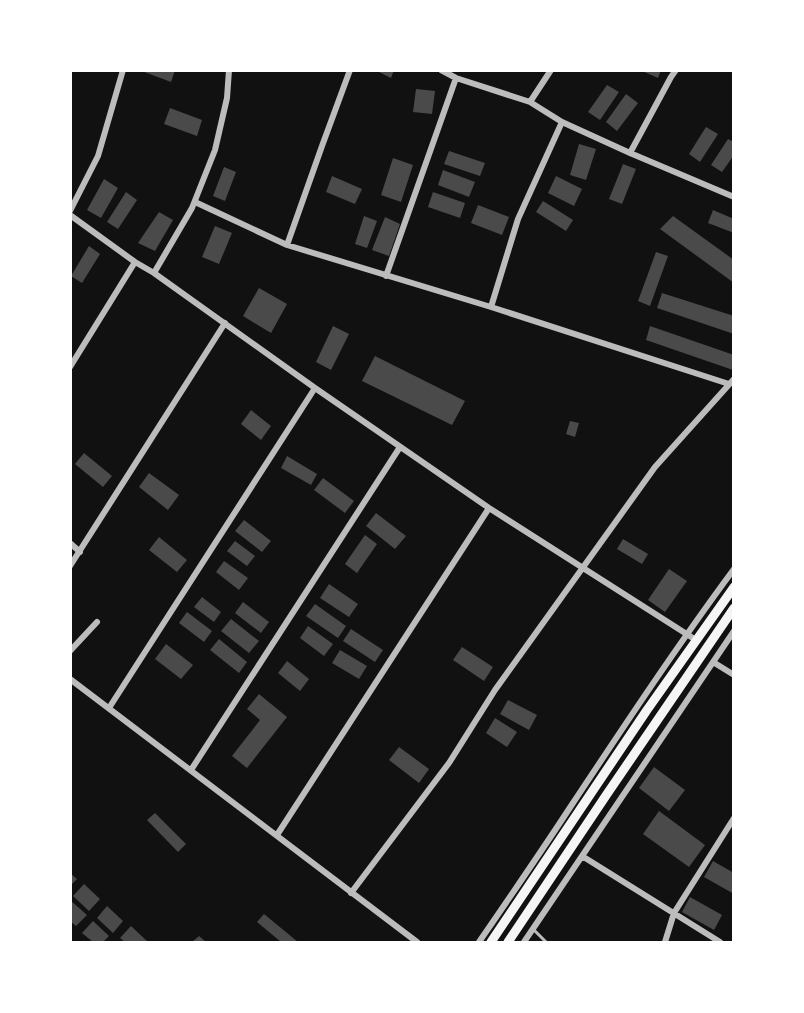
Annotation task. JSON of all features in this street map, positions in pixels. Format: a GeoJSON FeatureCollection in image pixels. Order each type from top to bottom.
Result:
{"type":"FeatureCollection","features":[{"type":"Feature","properties":{"kind":"highway"},"geometry":{"type":"LineString","coordinates":[[491,942],[647,710],[734,587]]}},
{"type":"Feature","properties":{"kind":"highway"},"geometry":{"type":"LineString","coordinates":[[508,942],[734,608]]}},
{"type":"Feature","properties":{"kind":"street"},"geometry":{"type":"LineString","coordinates":[[123,70],[98,156],[70,213],[135,262],[154,273],[489,508],[696,640]]}},
{"type":"Feature","properties":{"kind":"street"},"geometry":{"type":"LineString","coordinates":[[154,273],[195,202],[215,150],[227,98],[229,70]]}},
{"type":"Feature","properties":{"kind":"street"},"geometry":{"type":"LineString","coordinates":[[287,245],[350,70]]}},
{"type":"Feature","properties":{"kind":"street"},"geometry":{"type":"LineString","coordinates":[[441,70],[456,78],[530,102],[562,122],[734,197]]}},
{"type":"Feature","properties":{"kind":"street"},"geometry":{"type":"LineString","coordinates":[[530,102],[551,70]]}},
{"type":"Feature","properties":{"kind":"street"},"geometry":{"type":"LineString","coordinates":[[630,153],[676,70]]}},
{"type":"Feature","properties":{"kind":"street"},"geometry":{"type":"LineString","coordinates":[[386,276],[456,78]]}},
{"type":"Feature","properties":{"kind":"street"},"geometry":{"type":"LineString","coordinates":[[491,307],[518,219],[562,122]]}},
{"type":"Feature","properties":{"kind":"street"},"geometry":{"type":"LineString","coordinates":[[195,202],[287,245],[731,381],[655,467],[495,690],[449,764],[351,893]]}},
{"type":"Feature","properties":{"kind":"street"},"geometry":{"type":"LineString","coordinates":[[70,367],[135,262]]}},
{"type":"Feature","properties":{"kind":"street"},"geometry":{"type":"LineString","coordinates":[[70,566],[225,323]]}},
{"type":"Feature","properties":{"kind":"street"},"geometry":{"type":"LineString","coordinates":[[109,708],[315,388]]}},
{"type":"Feature","properties":{"kind":"street"},"geometry":{"type":"LineString","coordinates":[[191,770],[400,447]]}},
{"type":"Feature","properties":{"kind":"street"},"geometry":{"type":"LineString","coordinates":[[277,835],[489,508]]}},
{"type":"Feature","properties":{"kind":"street"},"geometry":{"type":"LineString","coordinates":[[70,543],[80,552]]}},
{"type":"Feature","properties":{"kind":"street"},"geometry":{"type":"LineString","coordinates":[[479,942],[686,633],[734,569]]}},
{"type":"Feature","properties":{"kind":"street"},"geometry":{"type":"LineString","coordinates":[[70,651],[97,622]]}},
{"type":"Feature","properties":{"kind":"street"},"geometry":{"type":"LineString","coordinates":[[524,942],[734,631]]}},
{"type":"Feature","properties":{"kind":"street"},"geometry":{"type":"LineString","coordinates":[[713,662],[734,675]]}},
{"type":"Feature","properties":{"kind":"street"},"geometry":{"type":"LineString","coordinates":[[70,679],[417,942]]}},
{"type":"Feature","properties":{"kind":"street"},"geometry":{"type":"LineString","coordinates":[[665,942],[674,913],[734,819]]}},
{"type":"Feature","properties":{"kind":"street"},"geometry":{"type":"LineString","coordinates":[[582,856],[720,942]]}},
{"type":"Feature","properties":{"kind":"lane"},"geometry":{"type":"LineString","coordinates":[[533,929],[546,942]]}},
{"type":"Feature","properties":{"kind":"building"},"geometry":{"type":"Polygon","coordinates":[[[139,70],[175,70],[171,82],[139,70]]]}},
{"type":"Feature","properties":{"kind":"building"},"geometry":{"type":"Polygon","coordinates":[[[375,70],[394,70],[391,78],[375,70]]]}},
{"type":"Feature","properties":{"kind":"building"},"geometry":{"type":"Polygon","coordinates":[[[640,70],[661,70],[658,78],[640,70]]]}},
{"type":"Feature","properties":{"kind":"building"},"geometry":{"type":"Polygon","coordinates":[[[607,85],[619,92],[600,120],[588,112],[607,85]]]}},
{"type":"Feature","properties":{"kind":"building"},"geometry":{"type":"Polygon","coordinates":[[[416,89],[435,91],[432,114],[413,112],[416,89]]]}},
{"type":"Feature","properties":{"kind":"building"},"geometry":{"type":"Polygon","coordinates":[[[626,94],[638,103],[617,131],[606,122],[626,94]]]}},
{"type":"Feature","properties":{"kind":"building"},"geometry":{"type":"Polygon","coordinates":[[[170,108],[202,120],[197,136],[164,124],[170,108]]]}},
{"type":"Feature","properties":{"kind":"building"},"geometry":{"type":"Polygon","coordinates":[[[706,127],[718,134],[700,162],[689,154],[706,127]]]}},
{"type":"Feature","properties":{"kind":"building"},"geometry":{"type":"Polygon","coordinates":[[[728,139],[734,142],[734,155],[722,172],[711,165],[728,139]]]}},
{"type":"Feature","properties":{"kind":"building"},"geometry":{"type":"Polygon","coordinates":[[[579,144],[596,149],[586,180],[570,175],[579,144]]]}},
{"type":"Feature","properties":{"kind":"building"},"geometry":{"type":"Polygon","coordinates":[[[449,151],[485,163],[480,176],[444,164],[449,151]]]}},
{"type":"Feature","properties":{"kind":"building"},"geometry":{"type":"Polygon","coordinates":[[[393,158],[413,165],[401,202],[381,195],[393,158]]]}},
{"type":"Feature","properties":{"kind":"building"},"geometry":{"type":"Polygon","coordinates":[[[623,164],[636,169],[622,204],[609,199],[623,164]]]}},
{"type":"Feature","properties":{"kind":"building"},"geometry":{"type":"Polygon","coordinates":[[[224,167],[236,172],[225,201],[213,196],[224,167]]]}},
{"type":"Feature","properties":{"kind":"building"},"geometry":{"type":"Polygon","coordinates":[[[443,170],[475,182],[469,197],[438,185],[443,170]]]}},
{"type":"Feature","properties":{"kind":"building"},"geometry":{"type":"Polygon","coordinates":[[[332,176],[362,189],[355,204],[326,192],[332,176]]]}},
{"type":"Feature","properties":{"kind":"building"},"geometry":{"type":"Polygon","coordinates":[[[556,176],[582,189],[574,206],[548,193],[556,176]]]}},
{"type":"Feature","properties":{"kind":"building"},"geometry":{"type":"Polygon","coordinates":[[[104,179],[118,188],[101,218],[87,210],[104,179]]]}},
{"type":"Feature","properties":{"kind":"building"},"geometry":{"type":"Polygon","coordinates":[[[126,192],[137,200],[118,229],[107,222],[126,192]]]}},
{"type":"Feature","properties":{"kind":"building"},"geometry":{"type":"Polygon","coordinates":[[[433,192],[465,203],[460,218],[428,207],[433,192]]]}},
{"type":"Feature","properties":{"kind":"building"},"geometry":{"type":"Polygon","coordinates":[[[543,201],[573,220],[566,231],[536,212],[543,201]]]}},
{"type":"Feature","properties":{"kind":"building"},"geometry":{"type":"Polygon","coordinates":[[[478,205],[509,217],[502,235],[471,223],[478,205]]]}},
{"type":"Feature","properties":{"kind":"building"},"geometry":{"type":"Polygon","coordinates":[[[713,210],[734,219],[734,233],[708,223],[713,210]]]}},
{"type":"Feature","properties":{"kind":"building"},"geometry":{"type":"Polygon","coordinates":[[[159,212],[173,220],[155,251],[138,243],[159,212]]]}},
{"type":"Feature","properties":{"kind":"building"},"geometry":{"type":"Polygon","coordinates":[[[364,216],[377,221],[367,248],[355,244],[364,216]]]}},
{"type":"Feature","properties":{"kind":"building"},"geometry":{"type":"Polygon","coordinates":[[[673,216],[734,260],[734,283],[660,229],[673,216]]]}},
{"type":"Feature","properties":{"kind":"building"},"geometry":{"type":"Polygon","coordinates":[[[385,217],[400,224],[389,256],[372,250],[385,217]]]}},
{"type":"Feature","properties":{"kind":"building"},"geometry":{"type":"Polygon","coordinates":[[[215,226],[232,233],[219,264],[202,257],[215,226]]]}},
{"type":"Feature","properties":{"kind":"building"},"geometry":{"type":"Polygon","coordinates":[[[89,246],[100,254],[82,283],[71,276],[89,246]]]}},
{"type":"Feature","properties":{"kind":"building"},"geometry":{"type":"Polygon","coordinates":[[[656,252],[668,256],[650,306],[638,301],[656,252]]]}},
{"type":"Feature","properties":{"kind":"building"},"geometry":{"type":"Polygon","coordinates":[[[259,288],[287,304],[271,333],[243,316],[259,288]]]}},
{"type":"Feature","properties":{"kind":"building"},"geometry":{"type":"Polygon","coordinates":[[[662,293],[734,316],[734,334],[657,308],[662,293]]]}},
{"type":"Feature","properties":{"kind":"building"},"geometry":{"type":"Polygon","coordinates":[[[333,326],[349,334],[331,370],[316,362],[333,326]]]}},
{"type":"Feature","properties":{"kind":"building"},"geometry":{"type":"Polygon","coordinates":[[[650,326],[734,355],[733,370],[646,340],[650,326]]]}},
{"type":"Feature","properties":{"kind":"building"},"geometry":{"type":"Polygon","coordinates":[[[375,356],[465,401],[452,425],[362,381],[375,356]]]}},
{"type":"Feature","properties":{"kind":"building"},"geometry":{"type":"Polygon","coordinates":[[[251,410],[271,426],[261,440],[241,424],[251,410]]]}},
{"type":"Feature","properties":{"kind":"building"},"geometry":{"type":"Polygon","coordinates":[[[570,421],[579,423],[575,437],[566,434],[570,421]]]}},
{"type":"Feature","properties":{"kind":"building"},"geometry":{"type":"Polygon","coordinates":[[[84,453],[112,476],[103,487],[75,464],[84,453]]]}},
{"type":"Feature","properties":{"kind":"building"},"geometry":{"type":"Polygon","coordinates":[[[287,456],[317,474],[311,485],[281,468],[287,456]]]}},
{"type":"Feature","properties":{"kind":"building"},"geometry":{"type":"Polygon","coordinates":[[[149,473],[179,495],[168,510],[139,487],[149,473]]]}},
{"type":"Feature","properties":{"kind":"building"},"geometry":{"type":"Polygon","coordinates":[[[323,478],[354,501],[345,513],[314,490],[323,478]]]}},
{"type":"Feature","properties":{"kind":"building"},"geometry":{"type":"Polygon","coordinates":[[[376,513],[406,536],[395,549],[366,526],[376,513]]]}},
{"type":"Feature","properties":{"kind":"building"},"geometry":{"type":"Polygon","coordinates":[[[244,520],[271,541],[262,552],[235,531],[244,520]]]}},
{"type":"Feature","properties":{"kind":"building"},"geometry":{"type":"Polygon","coordinates":[[[365,535],[377,544],[357,573],[345,564],[365,535]]]}},
{"type":"Feature","properties":{"kind":"building"},"geometry":{"type":"Polygon","coordinates":[[[159,537],[187,560],[177,572],[149,550],[159,537]]]}},
{"type":"Feature","properties":{"kind":"building"},"geometry":{"type":"Polygon","coordinates":[[[623,539],[648,554],[642,564],[617,549],[623,539]]]}},
{"type":"Feature","properties":{"kind":"building"},"geometry":{"type":"Polygon","coordinates":[[[235,541],[255,556],[247,566],[227,551],[235,541]]]}},
{"type":"Feature","properties":{"kind":"building"},"geometry":{"type":"Polygon","coordinates":[[[224,561],[248,578],[239,590],[216,572],[224,561]]]}},
{"type":"Feature","properties":{"kind":"building"},"geometry":{"type":"Polygon","coordinates":[[[669,569],[687,581],[665,612],[648,600],[669,569]]]}},
{"type":"Feature","properties":{"kind":"building"},"geometry":{"type":"Polygon","coordinates":[[[329,584],[358,604],[349,617],[320,598],[329,584]]]}},
{"type":"Feature","properties":{"kind":"building"},"geometry":{"type":"Polygon","coordinates":[[[202,597],[221,612],[214,622],[194,607],[202,597]]]}},
{"type":"Feature","properties":{"kind":"building"},"geometry":{"type":"Polygon","coordinates":[[[243,602],[269,622],[261,633],[235,613],[243,602]]]}},
{"type":"Feature","properties":{"kind":"building"},"geometry":{"type":"Polygon","coordinates":[[[315,604],[346,626],[338,638],[306,616],[315,604]]]}},
{"type":"Feature","properties":{"kind":"building"},"geometry":{"type":"Polygon","coordinates":[[[187,612],[212,631],[204,642],[179,623],[187,612]]]}},
{"type":"Feature","properties":{"kind":"building"},"geometry":{"type":"Polygon","coordinates":[[[231,619],[259,641],[249,653],[221,631],[231,619]]]}},
{"type":"Feature","properties":{"kind":"building"},"geometry":{"type":"Polygon","coordinates":[[[308,626],[333,644],[324,656],[300,638],[308,626]]]}},
{"type":"Feature","properties":{"kind":"building"},"geometry":{"type":"Polygon","coordinates":[[[351,629],[383,650],[375,662],[343,641],[351,629]]]}},
{"type":"Feature","properties":{"kind":"building"},"geometry":{"type":"Polygon","coordinates":[[[219,639],[247,662],[239,673],[210,650],[219,639]]]}},
{"type":"Feature","properties":{"kind":"building"},"geometry":{"type":"Polygon","coordinates":[[[166,644],[193,665],[181,679],[155,659],[166,644]]]}},
{"type":"Feature","properties":{"kind":"building"},"geometry":{"type":"Polygon","coordinates":[[[462,647],[493,667],[484,681],[453,660],[462,647]]]}},
{"type":"Feature","properties":{"kind":"building"},"geometry":{"type":"Polygon","coordinates":[[[340,650],[367,666],[359,679],[332,663],[340,650]]]}},
{"type":"Feature","properties":{"kind":"building"},"geometry":{"type":"Polygon","coordinates":[[[287,661],[309,679],[300,691],[278,673],[287,661]]]}},
{"type":"Feature","properties":{"kind":"building"},"geometry":{"type":"Polygon","coordinates":[[[259,694],[287,717],[247,768],[232,756],[260,720],[247,709],[259,694]]]}},
{"type":"Feature","properties":{"kind":"building"},"geometry":{"type":"Polygon","coordinates":[[[508,700],[537,715],[529,730],[500,714],[508,700]]]}},
{"type":"Feature","properties":{"kind":"building"},"geometry":{"type":"Polygon","coordinates":[[[495,718],[517,732],[507,747],[486,733],[495,718]]]}},
{"type":"Feature","properties":{"kind":"building"},"geometry":{"type":"Polygon","coordinates":[[[399,747],[429,769],[419,783],[389,760],[399,747]]]}},
{"type":"Feature","properties":{"kind":"building"},"geometry":{"type":"Polygon","coordinates":[[[654,767],[685,790],[669,811],[639,788],[654,767]]]}},
{"type":"Feature","properties":{"kind":"building"},"geometry":{"type":"Polygon","coordinates":[[[659,811],[705,845],[689,867],[643,834],[659,811]]]}},
{"type":"Feature","properties":{"kind":"building"},"geometry":{"type":"Polygon","coordinates":[[[155,813],[186,844],[178,852],[147,820],[155,813]]]}},
{"type":"Feature","properties":{"kind":"building"},"geometry":{"type":"Polygon","coordinates":[[[713,861],[734,873],[734,894],[704,877],[713,861]]]}},
{"type":"Feature","properties":{"kind":"building"},"geometry":{"type":"Polygon","coordinates":[[[70,873],[77,879],[70,886],[70,873]]]}},
{"type":"Feature","properties":{"kind":"building"},"geometry":{"type":"Polygon","coordinates":[[[84,884],[100,899],[89,911],[73,896],[84,884]]]}},
{"type":"Feature","properties":{"kind":"building"},"geometry":{"type":"Polygon","coordinates":[[[690,897],[722,915],[714,930],[682,912],[690,897]]]}},
{"type":"Feature","properties":{"kind":"building"},"geometry":{"type":"Polygon","coordinates":[[[70,900],[87,915],[76,926],[70,921],[70,900]]]}},
{"type":"Feature","properties":{"kind":"building"},"geometry":{"type":"Polygon","coordinates":[[[107,906],[123,921],[113,933],[97,918],[107,906]]]}},
{"type":"Feature","properties":{"kind":"building"},"geometry":{"type":"Polygon","coordinates":[[[264,914],[298,942],[281,942],[257,922],[264,914]]]}},
{"type":"Feature","properties":{"kind":"building"},"geometry":{"type":"Polygon","coordinates":[[[93,921],[109,936],[103,942],[93,942],[82,933],[93,921]]]}},
{"type":"Feature","properties":{"kind":"building"},"geometry":{"type":"Polygon","coordinates":[[[131,926],[147,941],[125,942],[120,938],[131,926]]]}},
{"type":"Feature","properties":{"kind":"building"},"geometry":{"type":"Polygon","coordinates":[[[199,936],[206,942],[192,942],[199,936]]]}}]}
